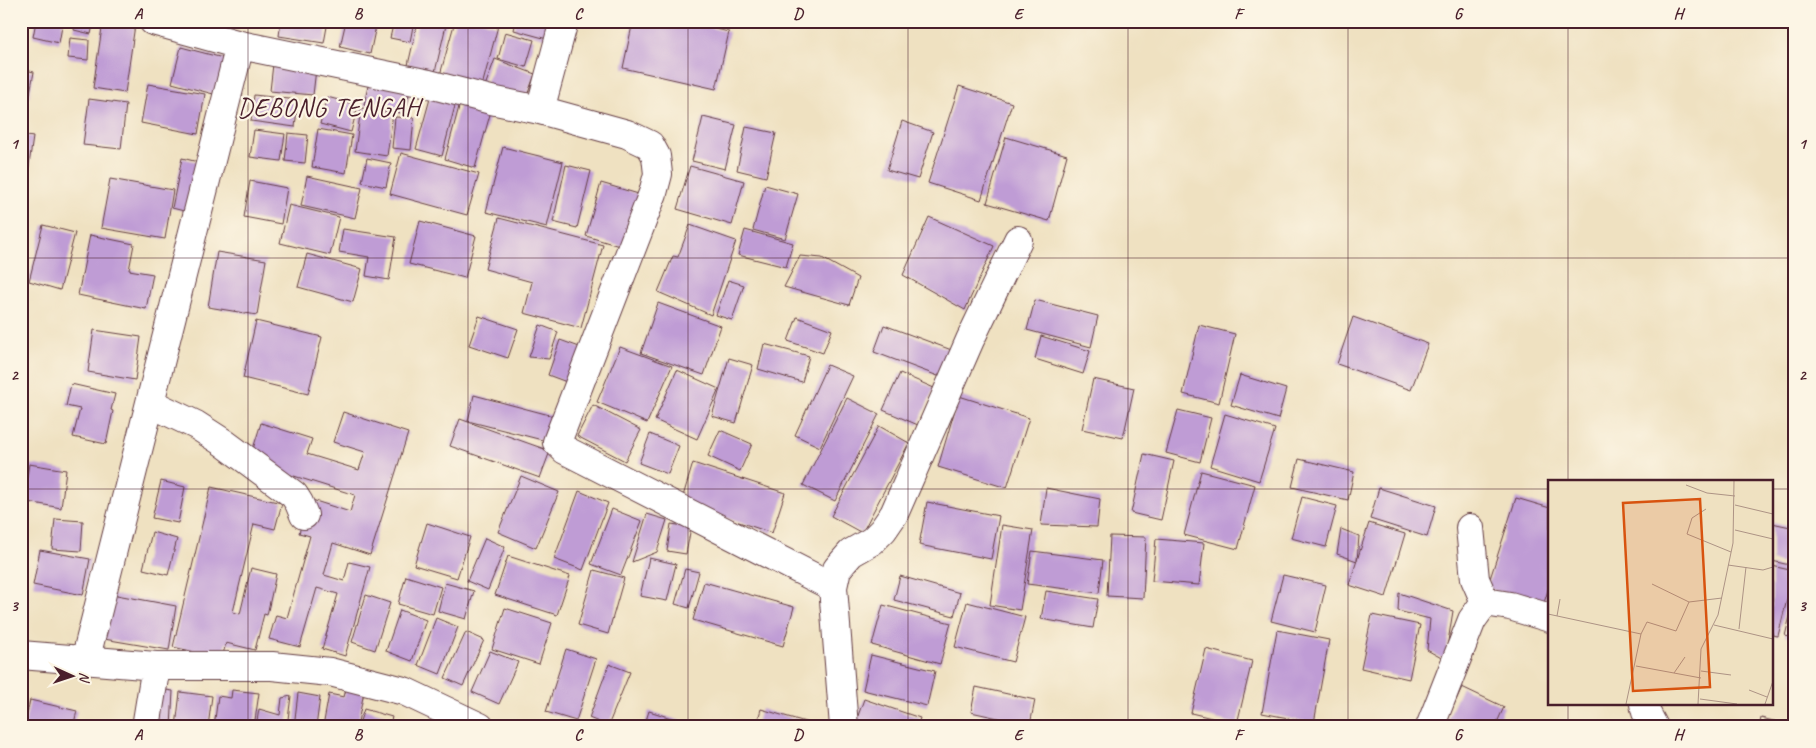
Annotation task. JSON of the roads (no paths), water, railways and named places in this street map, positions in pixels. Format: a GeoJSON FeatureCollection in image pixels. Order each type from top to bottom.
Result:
{"type":"FeatureCollection","features":[{"type":"Feature","properties":{"kind":"street"},"geometry":{"type":"LineString","coordinates":[[153,21],[240,45],[429,84],[540,110],[628,134],[650,145],[656,156],[658,174],[653,192],[558,442],[560,446],[833,587]]}},
{"type":"Feature","properties":{"kind":"street"},"geometry":{"type":"LineString","coordinates":[[540,110],[564,21]]}},
{"type":"Feature","properties":{"kind":"street"},"geometry":{"type":"LineString","coordinates":[[85,661],[240,45]]}},
{"type":"Feature","properties":{"kind":"street"},"geometry":{"type":"LineString","coordinates":[[844,727],[833,587],[837,569],[851,553],[872,541],[883,530],[894,514],[970,340],[1018,240]]}},
{"type":"Feature","properties":{"kind":"street"},"geometry":{"type":"LineString","coordinates":[[150,403],[196,425],[224,443],[294,495],[304,515]]}},
{"type":"Feature","properties":{"kind":"street"},"geometry":{"type":"LineString","coordinates":[[1470,528],[1475,579],[1485,602]]}},
{"type":"Feature","properties":{"kind":"street"},"geometry":{"type":"LineString","coordinates":[[1485,602],[1510,606],[1548,617]]}},
{"type":"Feature","properties":{"kind":"street"},"geometry":{"type":"LineString","coordinates":[[1430,727],[1472,620],[1485,602]]}},
{"type":"Feature","properties":{"kind":"street"},"geometry":{"type":"LineString","coordinates":[[21,655],[156,666],[272,666],[330,672],[404,691],[480,727]]}},
{"type":"Feature","properties":{"kind":"street"},"geometry":{"type":"LineString","coordinates":[[146,727],[156,666]]}},
{"type":"Feature","properties":{"kind":"street"},"geometry":{"type":"LineString","coordinates":[[1644,706],[1654,727]]}},
{"type":"Feature","properties":{"kind":"district","name":"DEBONG TENGAH"},"geometry":{"type":"Point","coordinates":[329,107]}}]}
